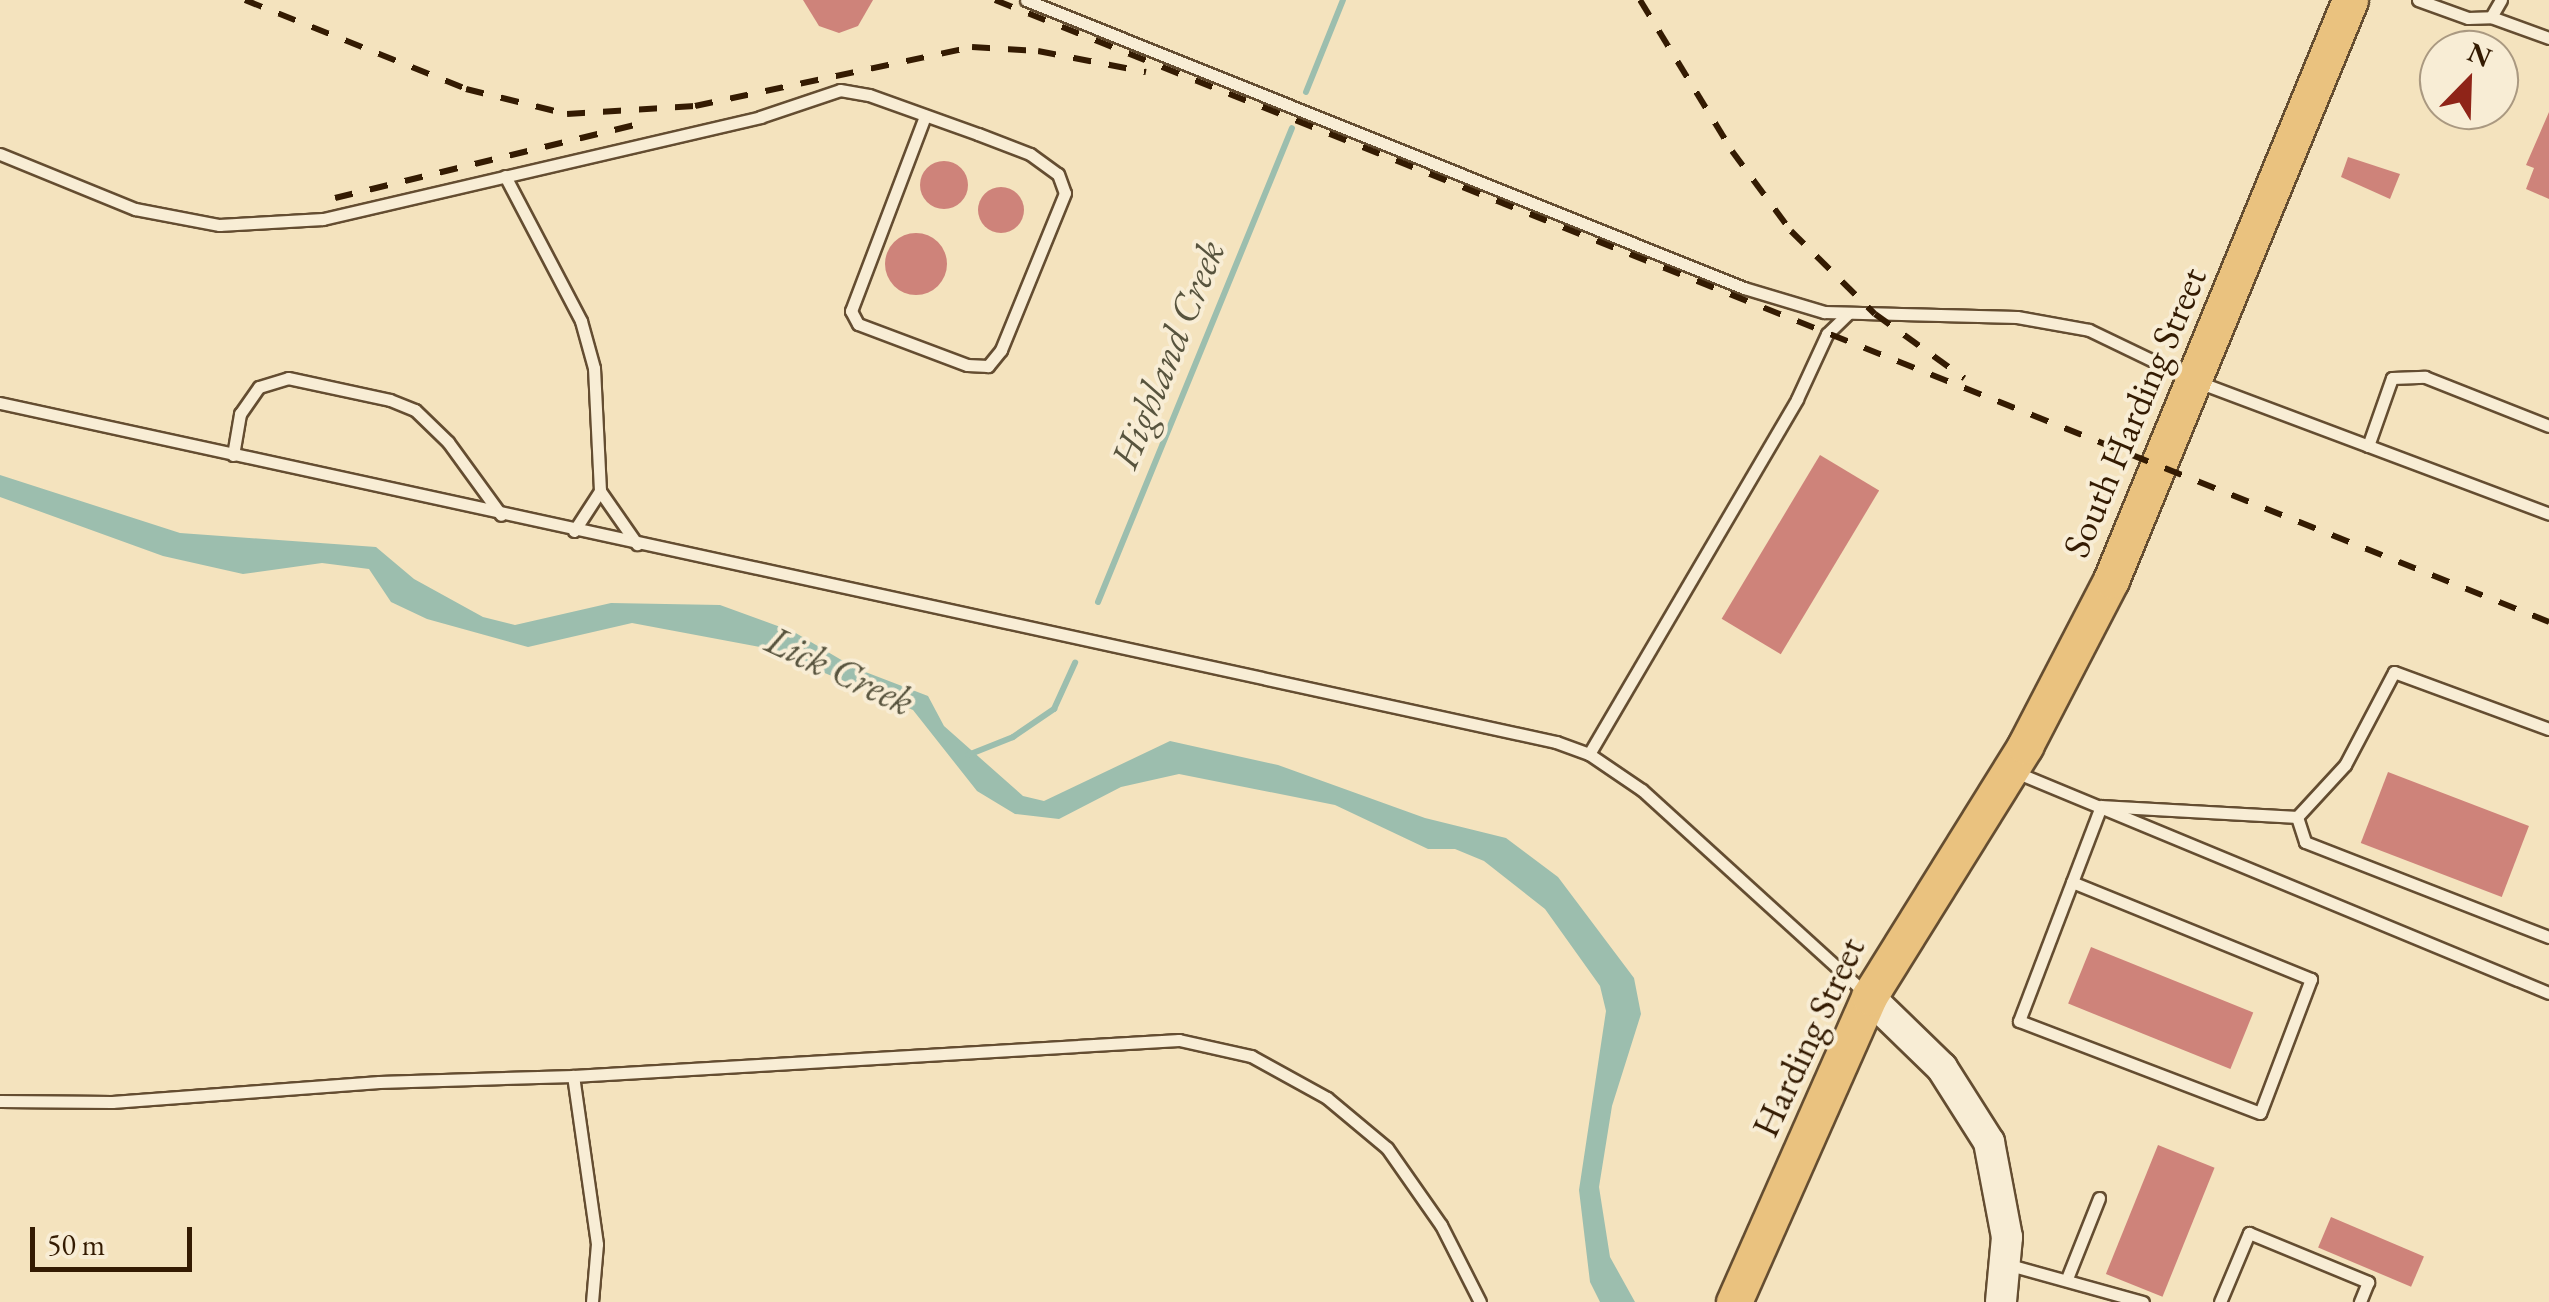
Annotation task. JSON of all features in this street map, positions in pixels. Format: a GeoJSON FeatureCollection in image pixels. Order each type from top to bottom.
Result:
{"type":"FeatureCollection","features":[{"type":"Feature","properties":{"kind":"main road","name":"South Harding Street"},"geometry":{"type":"LineString","coordinates":[[1964,842],[2009,770],[2111,580],[2350,0]]}},
{"type":"Feature","properties":{"kind":"main road","name":"Harding Street"},"geometry":{"type":"LineString","coordinates":[[1739,1290],[1869,997],[1964,842]]}},
{"type":"Feature","properties":{"kind":"main road"},"geometry":{"type":"LineString","coordinates":[[1869,997],[1919,1042],[1978,1119],[2001,1185],[2006,1264],[2001,1302]]}},
{"type":"Feature","properties":{"kind":"lane"},"geometry":{"type":"LineString","coordinates":[[1026,0],[1744,288],[1848,313],[2017,317],[2088,330],[2194,380],[2549,514]]}},
{"type":"Feature","properties":{"kind":"lane"},"geometry":{"type":"LineString","coordinates":[[2418,0],[2468,18],[2490,17],[2549,38]]}},
{"type":"Feature","properties":{"kind":"lane"},"geometry":{"type":"LineString","coordinates":[[2490,17],[2500,0]]}},
{"type":"Feature","properties":{"kind":"lane"},"geometry":{"type":"LineString","coordinates":[[0,154],[135,210],[219,226],[323,219],[760,117],[840,90],[925,116],[1030,154],[1058,174],[1064,193],[1001,350],[988,366],[967,365],[858,324],[850,311],[925,116]]}},
{"type":"Feature","properties":{"kind":"lane"},"geometry":{"type":"LineString","coordinates":[[504,176],[581,321],[594,368],[600,492],[638,544]]}},
{"type":"Feature","properties":{"kind":"lane"},"geometry":{"type":"LineString","coordinates":[[1589,754],[1797,400],[1826,334],[1848,313]]}},
{"type":"Feature","properties":{"kind":"lane"},"geometry":{"type":"LineString","coordinates":[[2368,446],[2392,378],[2425,377],[2549,426]]}},
{"type":"Feature","properties":{"kind":"lane"},"geometry":{"type":"LineString","coordinates":[[233,456],[240,414],[258,387],[288,378],[390,400],[414,410],[448,442],[501,515]]}},
{"type":"Feature","properties":{"kind":"lane"},"geometry":{"type":"LineString","coordinates":[[0,403],[1556,742],[1589,754],[1702,841],[1869,997]]}},
{"type":"Feature","properties":{"kind":"lane"},"geometry":{"type":"LineString","coordinates":[[574,531],[600,492]]}},
{"type":"Feature","properties":{"kind":"lane"},"geometry":{"type":"LineString","coordinates":[[2297,817],[2345,765],[2394,672],[2549,729]]}},
{"type":"Feature","properties":{"kind":"lane"},"geometry":{"type":"LineString","coordinates":[[2009,770],[2549,993]]}},
{"type":"Feature","properties":{"kind":"lane"},"geometry":{"type":"LineString","coordinates":[[2101,806],[2297,817]]}},
{"type":"Feature","properties":{"kind":"lane"},"geometry":{"type":"LineString","coordinates":[[2072,882],[2311,979],[2260,1113],[2019,1021],[2072,882],[2101,806]]}},
{"type":"Feature","properties":{"kind":"lane"},"geometry":{"type":"LineString","coordinates":[[2297,817],[2305,842],[2549,937]]}},
{"type":"Feature","properties":{"kind":"lane"},"geometry":{"type":"LineString","coordinates":[[0,1101],[112,1102],[379,1082],[573,1076],[1179,1040],[1252,1056],[1327,1098],[1387,1148],[1441,1225],[1480,1302]]}},
{"type":"Feature","properties":{"kind":"lane"},"geometry":{"type":"LineString","coordinates":[[573,1076],[597,1244],[592,1302]]}},
{"type":"Feature","properties":{"kind":"lane"},"geometry":{"type":"LineString","coordinates":[[2068,1276],[2099,1198]]}},
{"type":"Feature","properties":{"kind":"lane"},"geometry":{"type":"LineString","coordinates":[[2220,1302],[2249,1232],[2368,1282],[2360,1302]]}},
{"type":"Feature","properties":{"kind":"lane"},"geometry":{"type":"LineString","coordinates":[[2006,1264],[2068,1276],[2142,1302]]}},
{"type":"Feature","properties":{"kind":"water","name":"Lick Creek"},"geometry":{"type":"Polygon","coordinates":[[[0,475],[180,533],[376,547],[414,579],[483,617],[515,625],[611,603],[720,605],[794,632],[855,668],[928,696],[944,726],[1023,796],[1044,801],[1170,741],[1278,765],[1425,818],[1506,838],[1558,877],[1634,978],[1641,1014],[1612,1106],[1599,1187],[1610,1257],[1635,1302],[1600,1302],[1590,1282],[1579,1190],[1606,1011],[1600,986],[1545,909],[1484,861],[1455,849],[1428,849],[1335,805],[1179,774],[1121,787],[1059,819],[1015,814],[977,791],[913,710],[765,648],[632,623],[528,647],[427,619],[391,602],[369,569],[322,563],[243,574],[163,556],[0,497],[0,475]]]}},
{"type":"Feature","properties":{"kind":"building"},"geometry":{"type":"Polygon","coordinates":[[[803,0],[873,0],[858,26],[839,33],[819,26],[803,0]]]}},
{"type":"Feature","properties":{"kind":"building"},"geometry":{"type":"Polygon","coordinates":[[[2549,112],[2549,199],[2526,189],[2534,168],[2526,165],[2549,112]]]}},
{"type":"Feature","properties":{"kind":"building"},"geometry":{"type":"Polygon","coordinates":[[[2348,157],[2400,174],[2390,199],[2341,177],[2348,157]]]}},
{"type":"Feature","properties":{"kind":"building"},"geometry":{"type":"Polygon","coordinates":[[[944,161],[961,168],[968,185],[961,202],[944,209],[927,202],[920,185],[927,168],[944,161]]]}},
{"type":"Feature","properties":{"kind":"building"},"geometry":{"type":"Polygon","coordinates":[[[1001,187],[1017,194],[1024,210],[1017,226],[1001,233],[985,226],[978,210],[985,194],[1001,187]]]}},
{"type":"Feature","properties":{"kind":"building"},"geometry":{"type":"Polygon","coordinates":[[[916,233],[938,242],[947,264],[938,286],[916,295],[894,286],[885,264],[894,242],[916,233]]]}},
{"type":"Feature","properties":{"kind":"building"},"geometry":{"type":"Polygon","coordinates":[[[1820,455],[1879,491],[1781,654],[1722,619],[1820,455]]]}},
{"type":"Feature","properties":{"kind":"building"},"geometry":{"type":"Polygon","coordinates":[[[2388,772],[2529,826],[2502,897],[2361,843],[2388,772]]]}},
{"type":"Feature","properties":{"kind":"building"},"geometry":{"type":"Polygon","coordinates":[[[2091,947],[2253,1013],[2230,1069],[2068,1004],[2091,947]]]}},
{"type":"Feature","properties":{"kind":"building"},"geometry":{"type":"Polygon","coordinates":[[[2158,1145],[2215,1168],[2162,1297],[2106,1274],[2158,1145]]]}},
{"type":"Feature","properties":{"kind":"building"},"geometry":{"type":"Polygon","coordinates":[[[2331,1217],[2424,1256],[2411,1287],[2318,1247],[2331,1217]]]}},
{"type":"Feature","properties":{"kind":"waterway","name":"Highland Creek"},"geometry":{"type":"LineString","coordinates":[[1306,92],[1343,0]]}},
{"type":"Feature","properties":{"kind":"waterway","name":"Highland Creek"},"geometry":{"type":"LineString","coordinates":[[1098,602],[1292,128]]}},
{"type":"Feature","properties":{"kind":"waterway","name":"Highland Creek"},"geometry":{"type":"LineString","coordinates":[[968,755],[1013,737],[1054,709],[1075,663]]}},
{"type":"Feature","properties":{"kind":"railway"},"geometry":{"type":"LineString","coordinates":[[245,0],[466,89],[567,114],[695,106],[972,47],[1038,51],[1146,72]]}},
{"type":"Feature","properties":{"kind":"railway"},"geometry":{"type":"LineString","coordinates":[[995,0],[2549,622]]}},
{"type":"Feature","properties":{"kind":"railway"},"geometry":{"type":"LineString","coordinates":[[1640,0],[1732,151],[1791,231],[1875,314],[1964,378]]}},
{"type":"Feature","properties":{"kind":"railway"},"geometry":{"type":"LineString","coordinates":[[335,198],[647,122]]}}]}
